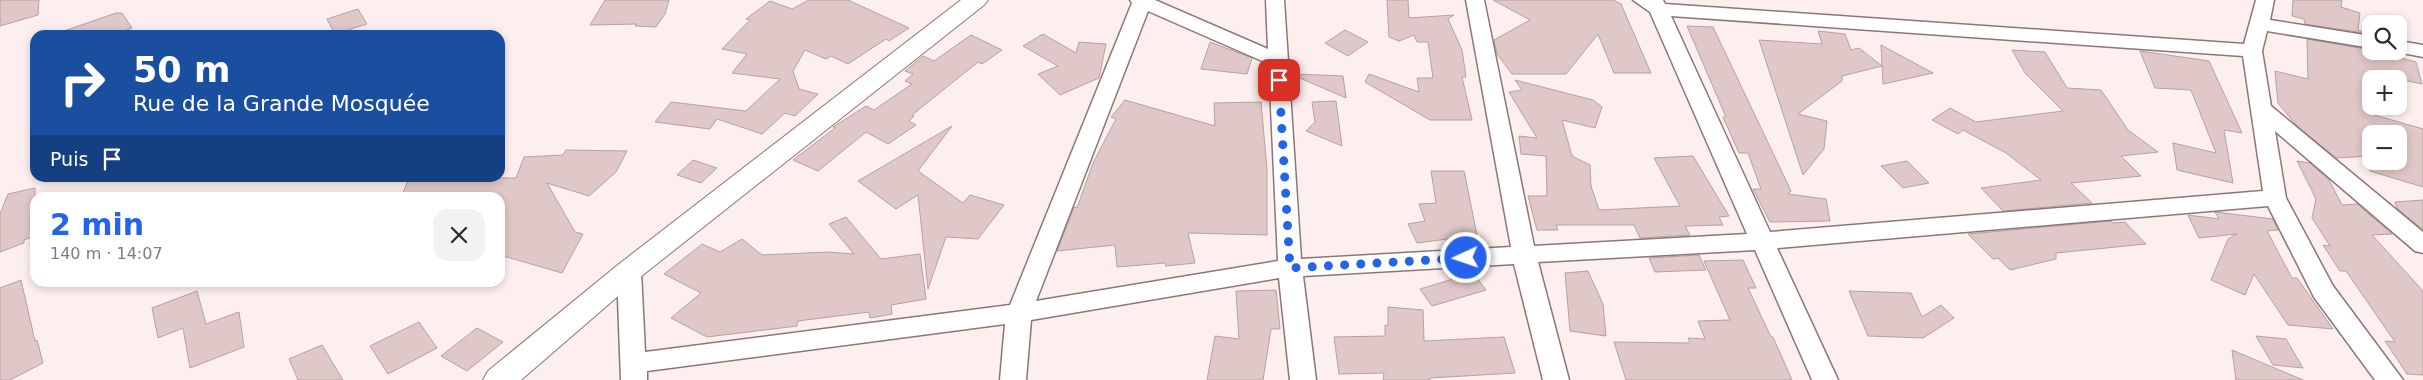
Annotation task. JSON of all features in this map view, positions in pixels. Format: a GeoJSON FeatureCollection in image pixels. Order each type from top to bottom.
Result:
{"type":"FeatureCollection","features":[{"type":"Feature","properties":{"kind":"street"},"geometry":{"type":"LineString","coordinates":[[499,380],[629,272],[976,0]]}},
{"type":"Feature","properties":{"kind":"street"},"geometry":{"type":"LineString","coordinates":[[1274,0],[1290,268],[1303,380]]}},
{"type":"Feature","properties":{"kind":"street"},"geometry":{"type":"LineString","coordinates":[[1475,0],[1524,254],[1556,380]]}},
{"type":"Feature","properties":{"kind":"street"},"geometry":{"type":"LineString","coordinates":[[2265,0],[2252,51],[2275,198],[2323,291],[2390,380]]}},
{"type":"Feature","properties":{"kind":"street"},"geometry":{"type":"LineString","coordinates":[[1013,380],[1019,313],[1140,1],[1278,61]]}},
{"type":"Feature","properties":{"kind":"street"},"geometry":{"type":"LineString","coordinates":[[1825,380],[1763,241],[1651,3],[2252,51]]}},
{"type":"Feature","properties":{"kind":"street"},"geometry":{"type":"LineString","coordinates":[[2259,24],[2362,41]]}},
{"type":"Feature","properties":{"kind":"street"},"geometry":{"type":"LineString","coordinates":[[2407,48],[2423,51]]}},
{"type":"Feature","properties":{"kind":"street"},"geometry":{"type":"LineString","coordinates":[[2261,108],[2423,245]]}},
{"type":"Feature","properties":{"kind":"street"},"geometry":{"type":"LineString","coordinates":[[629,272],[635,372],[1019,313],[1290,268],[1763,241],[2275,198]]}},
{"type":"Feature","properties":{"kind":"building"},"geometry":{"type":"Polygon","coordinates":[[[0,0],[39,0],[38,15],[0,26],[0,0]]]}},
{"type":"Feature","properties":{"kind":"building"},"geometry":{"type":"Polygon","coordinates":[[[605,0],[669,0],[665,14],[656,27],[635,26],[637,24],[590,25],[605,0]]]}},
{"type":"Feature","properties":{"kind":"building"},"geometry":{"type":"Polygon","coordinates":[[[809,0],[848,0],[909,28],[889,41],[886,39],[848,64],[831,56],[826,59],[805,50],[793,71],[799,89],[818,94],[795,116],[785,113],[762,134],[717,119],[710,129],[655,122],[671,102],[746,111],[780,79],[732,73],[747,54],[722,49],[750,20],[746,19],[770,1],[792,9],[809,0]]]}},
{"type":"Feature","properties":{"kind":"building"},"geometry":{"type":"Polygon","coordinates":[[[1387,0],[1408,0],[1409,18],[1454,15],[1448,19],[1462,50],[1466,77],[1462,77],[1472,120],[1430,120],[1365,82],[1369,74],[1419,92],[1417,78],[1433,78],[1428,42],[1417,42],[1414,35],[1399,41],[1389,37],[1387,0]]]}},
{"type":"Feature","properties":{"kind":"building"},"geometry":{"type":"Polygon","coordinates":[[[1493,0],[1613,0],[1621,4],[1651,73],[1614,73],[1598,34],[1566,74],[1512,74],[1497,54],[1494,40],[1530,20],[1493,0]]]}},
{"type":"Feature","properties":{"kind":"building"},"geometry":{"type":"Polygon","coordinates":[[[2293,0],[2342,0],[2341,7],[2360,13],[2358,30],[2362,33],[2305,24],[2304,19],[2292,16],[2293,0]]]}},
{"type":"Feature","properties":{"kind":"building"},"geometry":{"type":"Polygon","coordinates":[[[358,9],[367,24],[348,30],[333,30],[327,19],[358,9]]]}},
{"type":"Feature","properties":{"kind":"building"},"geometry":{"type":"Polygon","coordinates":[[[116,13],[122,13],[132,28],[127,30],[67,30],[116,13]]]}},
{"type":"Feature","properties":{"kind":"building"},"geometry":{"type":"Polygon","coordinates":[[[1687,26],[1713,27],[1791,191],[1788,194],[1826,199],[1830,221],[1770,222],[1753,189],[1761,189],[1748,153],[1739,153],[1723,117],[1726,117],[1687,26]]]}},
{"type":"Feature","properties":{"kind":"building"},"geometry":{"type":"Polygon","coordinates":[[[1345,30],[1368,42],[1348,56],[1325,43],[1345,30]]]}},
{"type":"Feature","properties":{"kind":"building"},"geometry":{"type":"Polygon","coordinates":[[[1818,31],[1845,34],[1851,50],[1859,48],[1882,66],[1842,76],[1842,81],[1798,114],[1827,121],[1824,149],[1803,175],[1759,40],[1822,44],[1818,31]]]}},
{"type":"Feature","properties":{"kind":"building"},"geometry":{"type":"Polygon","coordinates":[[[1043,34],[1076,53],[1079,42],[1106,44],[1099,78],[1060,95],[1038,74],[1058,66],[1023,46],[1043,34]]]}},
{"type":"Feature","properties":{"kind":"building"},"geometry":{"type":"Polygon","coordinates":[[[971,35],[1002,50],[982,64],[978,62],[912,115],[914,116],[909,121],[916,125],[888,144],[866,132],[818,171],[793,160],[835,128],[833,127],[866,106],[874,110],[912,84],[905,81],[913,74],[905,71],[923,56],[934,61],[971,35]]]}},
{"type":"Feature","properties":{"kind":"building"},"geometry":{"type":"Polygon","coordinates":[[[2307,39],[2362,48],[2362,60],[2407,60],[2416,62],[2422,84],[2407,81],[2407,70],[2362,70],[2362,115],[2374,115],[2423,129],[2423,187],[2370,171],[2407,170],[2407,125],[2362,125],[2362,157],[2336,158],[2297,126],[2278,103],[2275,71],[2308,79],[2307,39]]]}},
{"type":"Feature","properties":{"kind":"building"},"geometry":{"type":"Polygon","coordinates":[[[1210,42],[1252,58],[1247,74],[1201,69],[1210,42]]]}},
{"type":"Feature","properties":{"kind":"building"},"geometry":{"type":"Polygon","coordinates":[[[1881,45],[1933,73],[1883,84],[1881,45]]]}},
{"type":"Feature","properties":{"kind":"building"},"geometry":{"type":"Polygon","coordinates":[[[2012,50],[2045,52],[2067,88],[2101,90],[2128,130],[2158,152],[2121,156],[2141,176],[2071,183],[2092,203],[2003,211],[1981,188],[2041,180],[2006,153],[1963,130],[1958,134],[1932,120],[1950,108],[1976,122],[2063,111],[2025,73],[2012,50]]]}},
{"type":"Feature","properties":{"kind":"building"},"geometry":{"type":"Polygon","coordinates":[[[2140,51],[2209,61],[2242,133],[2224,130],[2233,183],[2177,170],[2173,143],[2216,153],[2191,90],[2155,88],[2140,51]]]}},
{"type":"Feature","properties":{"kind":"building"},"geometry":{"type":"Polygon","coordinates":[[[1293,75],[1343,76],[1346,98],[1293,75]]]}},
{"type":"Feature","properties":{"kind":"building"},"geometry":{"type":"Polygon","coordinates":[[[1515,80],[1593,100],[1602,107],[1595,128],[1562,120],[1572,156],[1590,165],[1591,186],[1599,210],[1680,206],[1654,158],[1693,156],[1729,216],[1719,217],[1723,225],[1685,226],[1690,235],[1640,238],[1634,225],[1556,225],[1558,230],[1537,230],[1528,196],[1547,196],[1546,156],[1521,154],[1519,136],[1537,138],[1509,92],[1522,90],[1515,80]]]}},
{"type":"Feature","properties":{"kind":"building"},"geometry":{"type":"Polygon","coordinates":[[[1125,100],[1215,126],[1214,103],[1261,102],[1267,170],[1267,235],[1188,233],[1195,263],[1166,266],[1165,263],[1117,267],[1115,245],[1057,251],[1074,207],[1077,208],[1093,163],[1116,119],[1111,117],[1125,100]]]}},
{"type":"Feature","properties":{"kind":"building"},"geometry":{"type":"Polygon","coordinates":[[[1336,101],[1342,146],[1306,131],[1315,122],[1312,102],[1336,101]]]}},
{"type":"Feature","properties":{"kind":"building"},"geometry":{"type":"Polygon","coordinates":[[[952,126],[918,171],[963,203],[970,195],[1004,205],[978,239],[946,237],[928,289],[918,195],[896,209],[858,181],[952,126]]]}},
{"type":"Feature","properties":{"kind":"building"},"geometry":{"type":"Polygon","coordinates":[[[566,150],[627,151],[616,172],[589,196],[547,183],[575,232],[583,234],[562,273],[505,256],[505,192],[403,192],[407,182],[505,182],[505,178],[516,178],[524,157],[563,155],[566,150]]]}},
{"type":"Feature","properties":{"kind":"building"},"geometry":{"type":"Polygon","coordinates":[[[693,160],[717,168],[701,183],[677,175],[693,160]]]}},
{"type":"Feature","properties":{"kind":"building"},"geometry":{"type":"Polygon","coordinates":[[[1907,161],[1929,183],[1903,188],[1881,166],[1907,161]]]}},
{"type":"Feature","properties":{"kind":"building"},"geometry":{"type":"Polygon","coordinates":[[[2297,161],[2310,163],[2329,180],[2342,205],[2357,204],[2392,234],[2372,235],[2423,291],[2423,375],[2407,374],[2385,341],[2395,342],[2346,271],[2340,271],[2323,245],[2330,246],[2312,218],[2316,199],[2297,161]]]}},
{"type":"Feature","properties":{"kind":"building"},"geometry":{"type":"Polygon","coordinates":[[[1431,171],[1464,171],[1477,235],[1417,243],[1408,224],[1425,221],[1419,204],[1436,203],[1431,171]]]}},
{"type":"Feature","properties":{"kind":"building"},"geometry":{"type":"Polygon","coordinates":[[[35,188],[35,192],[30,192],[30,238],[24,240],[24,243],[0,252],[0,214],[8,194],[35,188]]]}},
{"type":"Feature","properties":{"kind":"building"},"geometry":{"type":"Polygon","coordinates":[[[2423,200],[2423,230],[2397,208],[2395,202],[2423,200]]]}},
{"type":"Feature","properties":{"kind":"building"},"geometry":{"type":"Polygon","coordinates":[[[2215,212],[2273,219],[2278,230],[2267,231],[2292,278],[2297,278],[2333,329],[2288,325],[2254,274],[2245,295],[2211,280],[2228,239],[2237,234],[2199,238],[2188,215],[2219,219],[2215,212]]]}},
{"type":"Feature","properties":{"kind":"building"},"geometry":{"type":"Polygon","coordinates":[[[846,217],[881,259],[920,254],[926,299],[891,305],[892,314],[870,318],[869,312],[798,321],[797,326],[707,337],[671,318],[701,293],[664,274],[702,244],[720,252],[742,239],[762,255],[827,252],[854,254],[829,224],[846,217]]]}},
{"type":"Feature","properties":{"kind":"building"},"geometry":{"type":"Polygon","coordinates":[[[2111,221],[2113,223],[2125,222],[2146,244],[2056,253],[2056,259],[2010,270],[1998,258],[1993,259],[1968,234],[2111,221]]]}},
{"type":"Feature","properties":{"kind":"building"},"geometry":{"type":"Polygon","coordinates":[[[1699,255],[1706,270],[1655,272],[1649,258],[1699,255]]]}},
{"type":"Feature","properties":{"kind":"building"},"geometry":{"type":"Polygon","coordinates":[[[1743,260],[1756,288],[1748,288],[1792,380],[1626,380],[1614,342],[1690,343],[1688,338],[1705,339],[1698,321],[1730,320],[1704,261],[1743,260]]]}},
{"type":"Feature","properties":{"kind":"building"},"geometry":{"type":"Polygon","coordinates":[[[1588,271],[1603,304],[1606,336],[1570,331],[1565,273],[1588,271]]]}},
{"type":"Feature","properties":{"kind":"building"},"geometry":{"type":"Polygon","coordinates":[[[1473,273],[1486,290],[1432,306],[1420,289],[1473,273]]]}},
{"type":"Feature","properties":{"kind":"building"},"geometry":{"type":"Polygon","coordinates":[[[21,280],[35,341],[37,340],[43,363],[10,380],[0,380],[0,288],[21,280]]]}},
{"type":"Feature","properties":{"kind":"building"},"geometry":{"type":"Polygon","coordinates":[[[1276,290],[1280,329],[1271,329],[1263,380],[1207,380],[1215,336],[1239,339],[1236,291],[1276,290]]]}},
{"type":"Feature","properties":{"kind":"building"},"geometry":{"type":"Polygon","coordinates":[[[197,291],[206,324],[239,312],[244,347],[190,368],[183,328],[158,338],[152,308],[197,291]]]}},
{"type":"Feature","properties":{"kind":"building"},"geometry":{"type":"Polygon","coordinates":[[[1849,291],[1911,293],[1922,317],[1941,305],[1954,318],[1923,338],[1868,336],[1849,291]]]}},
{"type":"Feature","properties":{"kind":"building"},"geometry":{"type":"Polygon","coordinates":[[[1388,307],[1423,310],[1424,341],[1504,337],[1515,373],[1430,378],[1430,380],[1383,380],[1384,373],[1339,374],[1334,337],[1385,336],[1385,325],[1388,326],[1388,307]]]}},
{"type":"Feature","properties":{"kind":"building"},"geometry":{"type":"Polygon","coordinates":[[[419,322],[437,348],[388,374],[370,346],[419,322]]]}},
{"type":"Feature","properties":{"kind":"building"},"geometry":{"type":"Polygon","coordinates":[[[477,328],[503,342],[467,371],[441,356],[477,328]]]}},
{"type":"Feature","properties":{"kind":"building"},"geometry":{"type":"Polygon","coordinates":[[[2256,336],[2286,339],[2303,368],[2273,365],[2256,336]]]}},
{"type":"Feature","properties":{"kind":"building"},"geometry":{"type":"Polygon","coordinates":[[[322,345],[343,380],[298,380],[289,359],[322,345]]]}},
{"type":"Feature","properties":{"kind":"building"},"geometry":{"type":"Polygon","coordinates":[[[2232,350],[2303,380],[2236,380],[2232,350]]]}},
{"type":"Feature","properties":{"kind":"route"},"geometry":{"type":"LineString","coordinates":[[1279,80],[1290,268],[1466,258]]}}]}
